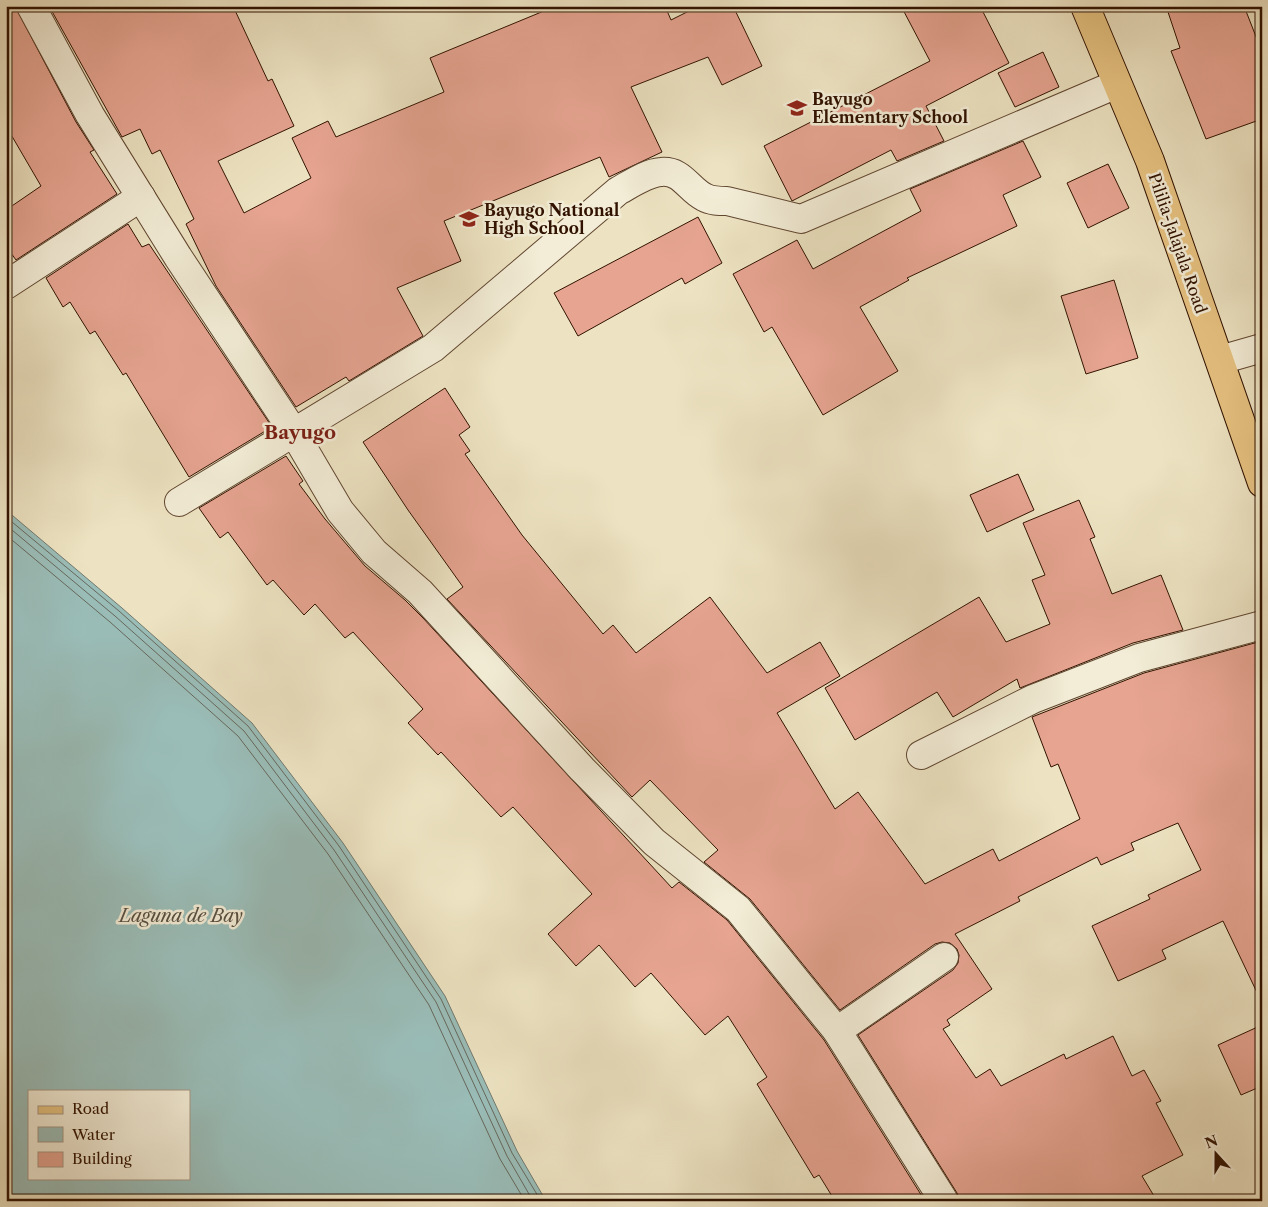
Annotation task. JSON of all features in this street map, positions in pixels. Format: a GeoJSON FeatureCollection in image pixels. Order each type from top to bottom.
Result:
{"type":"FeatureCollection","features":[{"type":"Feature","properties":{"kind":"main road","name":"Pililia-Jalajala Road"},"geometry":{"type":"LineString","coordinates":[[1085,6],[1150,162],[1262,483]]}},
{"type":"Feature","properties":{"kind":"street"},"geometry":{"type":"LineString","coordinates":[[32,6],[90,114],[141,197],[293,431],[340,511],[374,552],[420,592],[582,769],[654,842],[738,909],[837,1031],[944,1201]]}},
{"type":"Feature","properties":{"kind":"street"},"geometry":{"type":"LineString","coordinates":[[179,502],[293,431],[433,348],[618,190],[643,178],[660,172],[674,172],[703,197],[714,201],[727,201],[802,220],[1117,84]]}},
{"type":"Feature","properties":{"kind":"street"},"geometry":{"type":"LineString","coordinates":[[6,285],[141,197]]}},
{"type":"Feature","properties":{"kind":"street"},"geometry":{"type":"LineString","coordinates":[[1220,360],[1262,348]]}},
{"type":"Feature","properties":{"kind":"street"},"geometry":{"type":"LineString","coordinates":[[921,755],[1034,699],[1139,658],[1262,625]]}},
{"type":"Feature","properties":{"kind":"street"},"geometry":{"type":"LineString","coordinates":[[837,1031],[944,957]]}},
{"type":"Feature","properties":{"kind":"water","name":"Laguna de Bay"},"geometry":{"type":"Polygon","coordinates":[[[6,510],[122,608],[252,723],[343,843],[445,996],[517,1151],[546,1201],[6,1201],[6,510]]]}},
{"type":"Feature","properties":{"kind":"building"},"geometry":{"type":"Polygon","coordinates":[[[6,6],[15,6],[76,122],[94,150],[90,152],[117,194],[16,260],[6,246],[6,210],[41,186],[6,126],[6,6]]]}},
{"type":"Feature","properties":{"kind":"building"},"geometry":{"type":"Polygon","coordinates":[[[49,6],[233,6],[268,81],[272,79],[294,126],[218,161],[244,213],[311,178],[292,138],[328,121],[336,137],[444,92],[430,58],[556,6],[665,6],[671,20],[699,6],[733,6],[762,66],[722,85],[708,57],[631,87],[662,152],[609,177],[600,157],[444,221],[461,261],[397,288],[423,336],[349,381],[346,377],[296,407],[216,286],[186,224],[194,219],[160,150],[152,154],[140,129],[122,137],[49,6]]]}},
{"type":"Feature","properties":{"kind":"building"},"geometry":{"type":"Polygon","coordinates":[[[901,6],[980,6],[1009,63],[926,106],[944,141],[897,161],[891,150],[792,201],[764,146],[930,61],[901,6]]]}},
{"type":"Feature","properties":{"kind":"building"},"geometry":{"type":"Polygon","coordinates":[[[1166,6],[1244,6],[1262,52],[1262,119],[1206,139],[1171,51],[1180,48],[1166,6]]]}},
{"type":"Feature","properties":{"kind":"building"},"geometry":{"type":"Polygon","coordinates":[[[1043,52],[1059,87],[1015,107],[998,73],[1043,52]]]}},
{"type":"Feature","properties":{"kind":"building"},"geometry":{"type":"Polygon","coordinates":[[[1023,141],[1041,177],[1003,195],[1017,226],[907,278],[909,280],[860,307],[898,371],[823,415],[772,327],[764,332],[733,274],[797,240],[813,269],[921,211],[910,189],[1023,141]]]}},
{"type":"Feature","properties":{"kind":"building"},"geometry":{"type":"Polygon","coordinates":[[[1108,164],[1129,208],[1088,228],[1067,183],[1108,164]]]}},
{"type":"Feature","properties":{"kind":"building"},"geometry":{"type":"Polygon","coordinates":[[[698,217],[722,263],[685,284],[682,278],[578,336],[554,293],[698,217]]]}},
{"type":"Feature","properties":{"kind":"building"},"geometry":{"type":"Polygon","coordinates":[[[128,224],[142,247],[149,244],[272,427],[189,477],[126,373],[123,375],[95,331],[90,334],[70,302],[63,307],[46,278],[128,224]]]}},
{"type":"Feature","properties":{"kind":"building"},"geometry":{"type":"Polygon","coordinates":[[[1114,280],[1138,358],[1086,374],[1061,296],[1114,280]]]}},
{"type":"Feature","properties":{"kind":"building"},"geometry":{"type":"Polygon","coordinates":[[[445,388],[470,427],[459,435],[470,451],[465,454],[522,535],[603,634],[613,625],[636,653],[710,597],[767,673],[820,642],[840,676],[777,713],[835,809],[858,792],[925,884],[993,849],[999,861],[1080,819],[1058,764],[1051,767],[1032,717],[1144,673],[1262,641],[1262,1003],[1223,921],[1162,950],[1166,959],[1118,981],[1092,926],[1150,899],[1148,895],[1201,870],[1178,823],[1131,843],[1134,850],[1101,865],[1097,857],[1018,897],[1020,901],[955,934],[992,989],[947,1020],[950,1025],[943,1029],[976,1078],[990,1069],[1001,1086],[1064,1054],[1066,1059],[1113,1036],[1132,1076],[1144,1070],[1161,1101],[1156,1103],[1183,1155],[1142,1176],[1157,1201],[960,1201],[957,1193],[858,1035],[953,970],[958,963],[959,955],[957,949],[950,943],[942,942],[935,944],[840,1010],[750,899],[704,862],[718,850],[650,780],[632,797],[447,599],[463,587],[408,510],[363,442],[445,388]]]}},
{"type":"Feature","properties":{"kind":"building"},"geometry":{"type":"Polygon","coordinates":[[[286,456],[303,481],[299,484],[325,519],[365,566],[423,618],[672,888],[679,882],[727,920],[824,1040],[925,1201],[835,1201],[819,1175],[814,1178],[757,1084],[767,1077],[728,1016],[705,1035],[651,973],[635,987],[599,945],[576,966],[548,934],[592,894],[513,807],[501,817],[441,752],[438,755],[408,723],[423,709],[353,632],[345,638],[315,604],[304,615],[273,580],[267,585],[228,532],[220,538],[199,508],[286,456]]]}},
{"type":"Feature","properties":{"kind":"building"},"geometry":{"type":"Polygon","coordinates":[[[1018,474],[1034,510],[987,532],[970,495],[1018,474]]]}},
{"type":"Feature","properties":{"kind":"building"},"geometry":{"type":"Polygon","coordinates":[[[1079,500],[1095,537],[1090,539],[1112,594],[1161,575],[1183,630],[1133,643],[1020,688],[1017,679],[953,717],[937,692],[855,740],[825,688],[979,597],[1006,642],[1050,624],[1032,580],[1045,575],[1023,523],[1079,500]]]}},
{"type":"Feature","properties":{"kind":"building"},"geometry":{"type":"Polygon","coordinates":[[[1262,1025],[1262,1086],[1241,1095],[1218,1045],[1262,1025]]]}},
{"type":"Feature","properties":{"kind":"place","name":"Bayugo Elementary School"},"geometry":{"type":"Point","coordinates":[797,108]}},
{"type":"Feature","properties":{"kind":"place","name":"Bayugo National High School"},"geometry":{"type":"Point","coordinates":[469,219]}},
{"type":"Feature","properties":{"kind":"district","name":"Bayugo"},"geometry":{"type":"Point","coordinates":[300,432]}}]}
